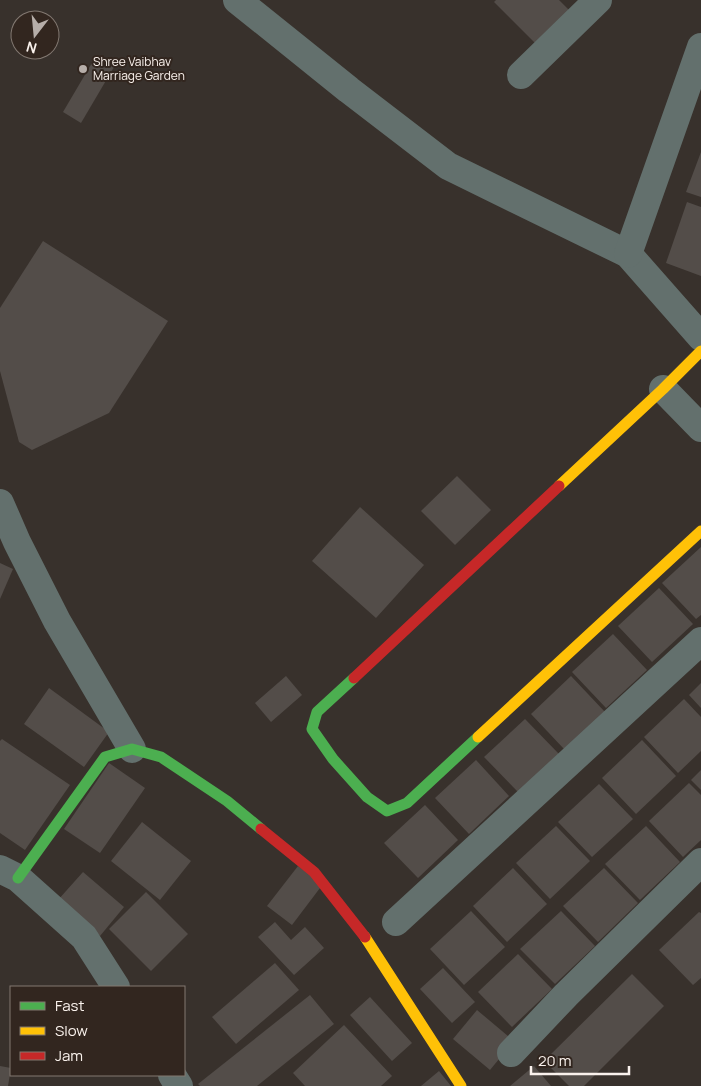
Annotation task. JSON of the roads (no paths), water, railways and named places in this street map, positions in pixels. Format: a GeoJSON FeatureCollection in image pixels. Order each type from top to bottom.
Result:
{"type":"FeatureCollection","features":[{"type":"Feature","properties":{"kind":"street"},"geometry":{"type":"LineString","coordinates":[[237,0],[448,166],[628,254],[701,337]]}},
{"type":"Feature","properties":{"kind":"street"},"geometry":{"type":"LineString","coordinates":[[522,76],[598,0]]}},
{"type":"Feature","properties":{"kind":"street"},"geometry":{"type":"LineString","coordinates":[[628,254],[701,47]]}},
{"type":"Feature","properties":{"kind":"street"},"geometry":{"type":"LineString","coordinates":[[701,351],[663,389],[317,712],[312,729],[333,759],[367,797],[387,811],[407,803],[701,531]]}},
{"type":"Feature","properties":{"kind":"street"},"geometry":{"type":"LineString","coordinates":[[663,389],[701,428]]}},
{"type":"Feature","properties":{"kind":"street"},"geometry":{"type":"LineString","coordinates":[[0,503],[57,621],[132,749]]}},
{"type":"Feature","properties":{"kind":"street"},"geometry":{"type":"LineString","coordinates":[[396,922],[701,641]]}},
{"type":"Feature","properties":{"kind":"street"},"geometry":{"type":"LineString","coordinates":[[115,986],[84,937],[9,874],[105,757],[132,749],[161,757],[218,795],[314,872],[364,935],[461,1086]]}},
{"type":"Feature","properties":{"kind":"street"},"geometry":{"type":"LineString","coordinates":[[511,1052],[566,994],[701,862]]}},
{"type":"Feature","properties":{"kind":"place","name":"Shree Vaibhav Marriage Garden"},"geometry":{"type":"Point","coordinates":[83,69]}}]}
